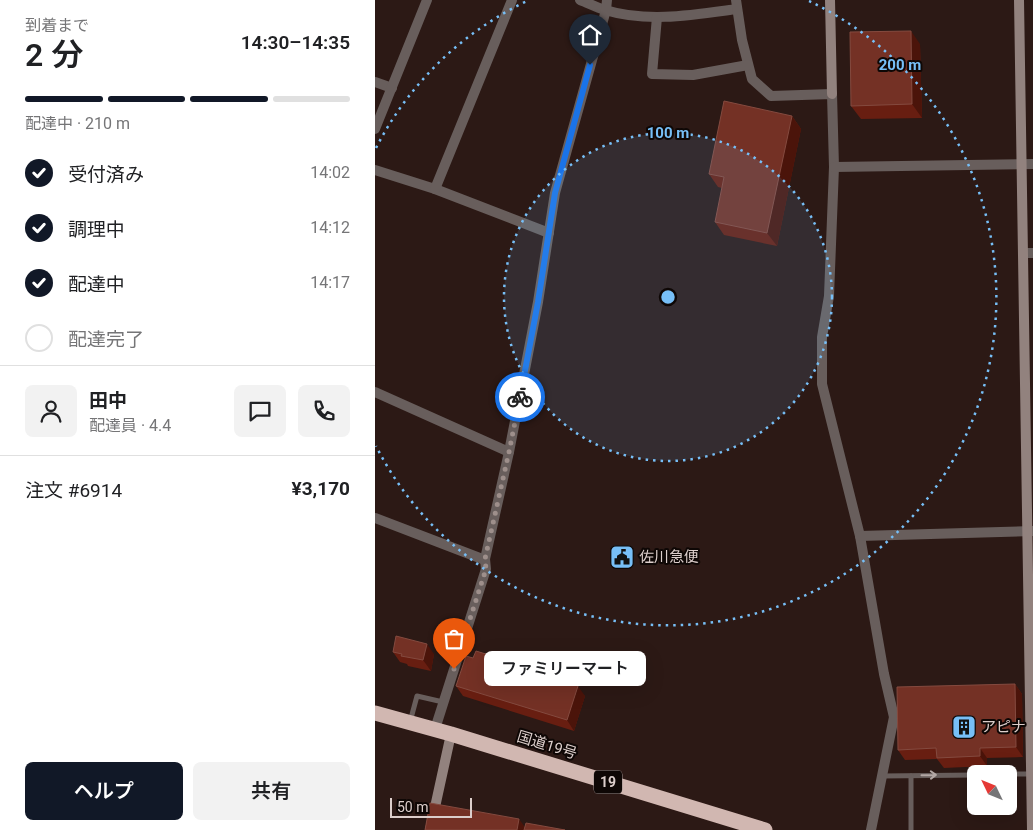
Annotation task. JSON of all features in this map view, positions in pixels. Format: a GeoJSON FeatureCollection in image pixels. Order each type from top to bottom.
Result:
{"type":"FeatureCollection","features":[{"type":"Feature","properties":{"kind":"highway","name":"国道19号"},"geometry":{"type":"LineString","coordinates":[[375,713],[435,729],[765,830]]}},
{"type":"Feature","properties":{"kind":"street"},"geometry":{"type":"LineString","coordinates":[[375,129],[427,0]]}},
{"type":"Feature","properties":{"kind":"street"},"geometry":{"type":"LineString","coordinates":[[435,189],[512,0]]}},
{"type":"Feature","properties":{"kind":"street"},"geometry":{"type":"LineString","coordinates":[[579,0],[606,5],[630,15],[657,17],[694,15],[736,4],[742,40],[753,79],[771,96],[832,94]]}},
{"type":"Feature","properties":{"kind":"street"},"geometry":{"type":"LineString","coordinates":[[830,0],[834,167],[829,296],[822,337],[822,384],[860,536],[884,674],[894,717],[871,830]]}},
{"type":"Feature","properties":{"kind":"street"},"geometry":{"type":"LineString","coordinates":[[1019,0],[1022,164],[1028,253],[1032,830]]}},
{"type":"Feature","properties":{"kind":"street"},"geometry":{"type":"LineString","coordinates":[[435,729],[486,569],[485,560],[509,452],[538,302],[555,193],[606,5]]}},
{"type":"Feature","properties":{"kind":"street"},"geometry":{"type":"LineString","coordinates":[[657,17],[652,74],[693,75],[749,65]]}},
{"type":"Feature","properties":{"kind":"street"},"geometry":{"type":"LineString","coordinates":[[375,82],[392,88]]}},
{"type":"Feature","properties":{"kind":"street"},"geometry":{"type":"LineString","coordinates":[[834,167],[1033,164]]}},
{"type":"Feature","properties":{"kind":"street"},"geometry":{"type":"LineString","coordinates":[[375,170],[435,189],[549,233]]}},
{"type":"Feature","properties":{"kind":"street"},"geometry":{"type":"LineString","coordinates":[[375,392],[509,452]]}},
{"type":"Feature","properties":{"kind":"street"},"geometry":{"type":"LineString","coordinates":[[375,518],[485,560]]}},
{"type":"Feature","properties":{"kind":"street"},"geometry":{"type":"LineString","coordinates":[[860,536],[1031,531]]}},
{"type":"Feature","properties":{"kind":"street"},"geometry":{"type":"LineString","coordinates":[[430,830],[451,734]]}},
{"type":"Feature","properties":{"kind":"lane"},"geometry":{"type":"LineString","coordinates":[[409,722],[417,696],[444,702]]}},
{"type":"Feature","properties":{"kind":"lane"},"geometry":{"type":"LineString","coordinates":[[1017,774],[1031,774]]}},
{"type":"Feature","properties":{"kind":"lane"},"geometry":{"type":"LineString","coordinates":[[881,776],[967,775]]}},
{"type":"Feature","properties":{"kind":"lane"},"geometry":{"type":"LineString","coordinates":[[911,776],[911,830]]}},
{"type":"Feature","properties":{"kind":"building"},"geometry":{"type":"Polygon","coordinates":[[[911,31],[912,104],[851,106],[850,32],[911,31]]]}},
{"type":"Feature","properties":{"kind":"building"},"geometry":{"type":"Polygon","coordinates":[[[724,101],[792,116],[767,233],[715,222],[724,177],[709,174],[724,101]]]}},
{"type":"Feature","properties":{"kind":"building"},"geometry":{"type":"Polygon","coordinates":[[[396,636],[427,644],[423,660],[401,656],[402,654],[393,652],[396,636]]]}},
{"type":"Feature","properties":{"kind":"building"},"geometry":{"type":"Polygon","coordinates":[[[476,651],[564,678],[563,681],[578,686],[567,720],[456,686],[466,656],[473,658],[476,651]]]}},
{"type":"Feature","properties":{"kind":"building","name":"アピナ"},"geometry":{"type":"Polygon","coordinates":[[[1015,684],[1016,747],[980,748],[980,756],[937,758],[936,748],[898,750],[897,687],[1015,684]]]}},
{"type":"Feature","properties":{"kind":"building"},"geometry":{"type":"Polygon","coordinates":[[[430,803],[519,819],[517,830],[425,830],[430,803]]]}},
{"type":"Feature","properties":{"kind":"building"},"geometry":{"type":"Polygon","coordinates":[[[526,823],[565,830],[524,830],[526,823]]]}},
{"type":"Feature","properties":{"kind":"way so far"},"geometry":{"type":"LineString","coordinates":[[454,669],[486,569],[485,559],[520,397]]}},
{"type":"Feature","properties":{"kind":"place","name":"佐川急便"},"geometry":{"type":"Point","coordinates":[622,557]}},
{"type":"Feature","properties":{"kind":"place","name":"ファミリーマート"},"geometry":{"type":"Point","coordinates":[454,669]}},
{"type":"Feature","properties":{"kind":"place","name":"アピナ"},"geometry":{"type":"Point","coordinates":[964,727]}},
{"type":"Feature","properties":{"kind":"route"},"geometry":{"type":"LineString","coordinates":[[520,397],[538,302],[555,193],[590,65]]}}]}
